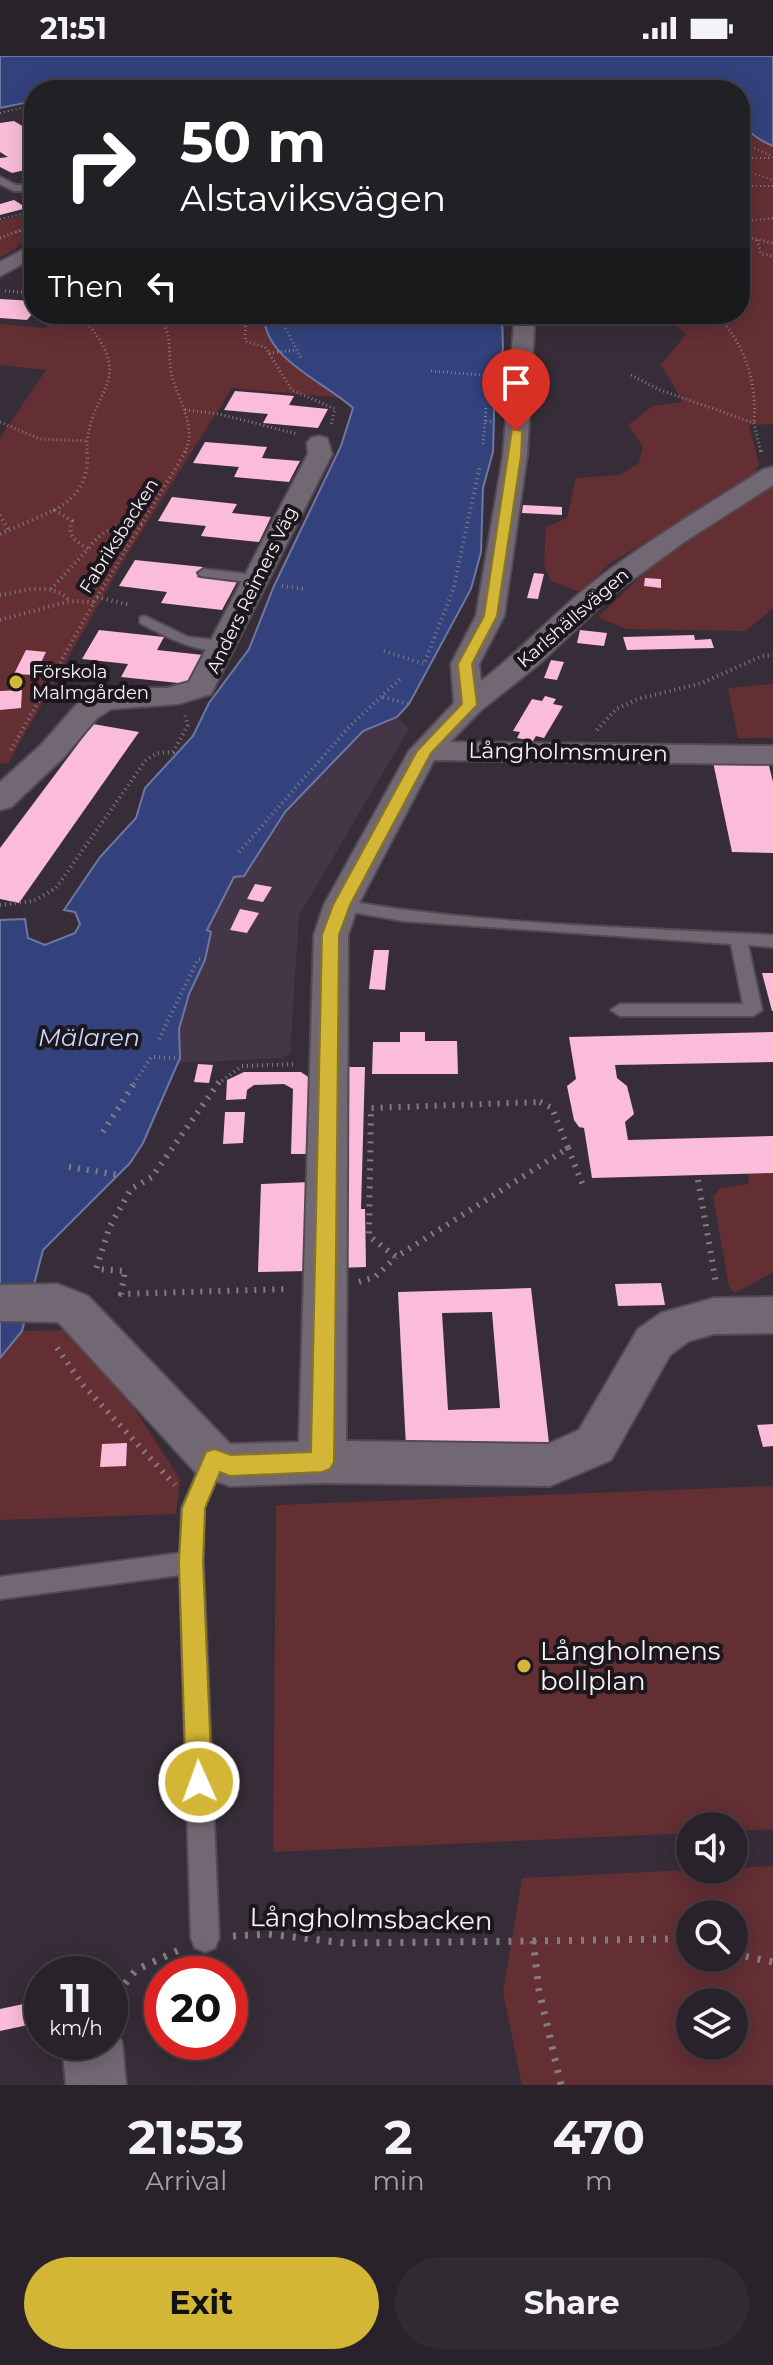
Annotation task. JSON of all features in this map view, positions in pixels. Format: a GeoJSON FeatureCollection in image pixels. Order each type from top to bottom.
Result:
{"type":"FeatureCollection","features":[{"type":"Feature","properties":{"kind":"street"},"geometry":{"type":"LineString","coordinates":[[0,270],[24,256]]}},
{"type":"Feature","properties":{"kind":"street"},"geometry":{"type":"LineString","coordinates":[[469,705],[465,664],[490,616],[515,456],[524,324]]}},
{"type":"Feature","properties":{"kind":"street","name":"Anders Reimers Väg"},"geometry":{"type":"LineString","coordinates":[[175,697],[201,688],[224,645],[265,582],[320,454],[319,443]]}},
{"type":"Feature","properties":{"kind":"street","name":"Karlshällsvägen"},"geometry":{"type":"LineString","coordinates":[[424,751],[469,705],[528,659],[603,588],[768,466]]}},
{"type":"Feature","properties":{"kind":"street"},"geometry":{"type":"LineString","coordinates":[[0,800],[59,744],[79,716],[96,704],[112,698],[175,697]]}},
{"type":"Feature","properties":{"kind":"street"},"geometry":{"type":"LineString","coordinates":[[322,1462],[331,935],[341,905],[424,751]]}},
{"type":"Feature","properties":{"kind":"street","name":"Långholmsmuren"},"geometry":{"type":"LineString","coordinates":[[424,751],[773,755]]}},
{"type":"Feature","properties":{"kind":"street"},"geometry":{"type":"LineString","coordinates":[[31,1316],[58,1302],[73,1309],[214,1459],[230,1465],[322,1462],[550,1465],[595,1445],[654,1342],[676,1326],[714,1316],[773,1315]]}},
{"type":"Feature","properties":{"kind":"street"},"geometry":{"type":"LineString","coordinates":[[94,2060],[96,2085]]}},
{"type":"Feature","properties":{"kind":"lane"},"geometry":{"type":"LineString","coordinates":[[0,180],[14,188],[24,188]]}},
{"type":"Feature","properties":{"kind":"lane"},"geometry":{"type":"LineString","coordinates":[[204,573],[265,582]]}},
{"type":"Feature","properties":{"kind":"lane"},"geometry":{"type":"LineString","coordinates":[[145,620],[185,641],[224,645]]}},
{"type":"Feature","properties":{"kind":"lane"},"geometry":{"type":"LineString","coordinates":[[341,905],[403,916],[773,941]]}},
{"type":"Feature","properties":{"kind":"lane"},"geometry":{"type":"LineString","coordinates":[[620,1010],[753,1010],[739,941]]}},
{"type":"Feature","properties":{"kind":"lane"},"geometry":{"type":"LineString","coordinates":[[205,1938],[191,1562],[193,1508],[214,1459]]}},
{"type":"Feature","properties":{"kind":"lane"},"geometry":{"type":"LineString","coordinates":[[0,1588],[191,1562]]}},
{"type":"Feature","properties":{"kind":"path"},"geometry":{"type":"LineString","coordinates":[[0,113],[22,108]]}},
{"type":"Feature","properties":{"kind":"path"},"geometry":{"type":"LineString","coordinates":[[750,146],[773,157]]}},
{"type":"Feature","properties":{"kind":"path"},"geometry":{"type":"LineString","coordinates":[[750,160],[773,157]]}},
{"type":"Feature","properties":{"kind":"path"},"geometry":{"type":"LineString","coordinates":[[750,172],[773,180]]}},
{"type":"Feature","properties":{"kind":"path"},"geometry":{"type":"LineString","coordinates":[[750,186],[773,186]]}},
{"type":"Feature","properties":{"kind":"path"},"geometry":{"type":"LineString","coordinates":[[0,219],[24,213]]}},
{"type":"Feature","properties":{"kind":"path"},"geometry":{"type":"LineString","coordinates":[[750,221],[773,218]]}},
{"type":"Feature","properties":{"kind":"path"},"geometry":{"type":"LineString","coordinates":[[750,238],[773,243]]}},
{"type":"Feature","properties":{"kind":"path"},"geometry":{"type":"LineString","coordinates":[[757,240],[761,254],[773,256]]}},
{"type":"Feature","properties":{"kind":"path"},"geometry":{"type":"LineString","coordinates":[[0,291],[24,292]]}},
{"type":"Feature","properties":{"kind":"path"},"geometry":{"type":"LineString","coordinates":[[0,534],[55,510],[79,491],[86,478],[90,462],[87,441],[92,420],[102,404],[109,366],[106,348],[87,324]]}},
{"type":"Feature","properties":{"kind":"path","name":"Fabriksbacken"},"geometry":{"type":"LineString","coordinates":[[10,752],[94,602],[190,444],[185,410],[171,373],[172,347],[162,324]]}},
{"type":"Feature","properties":{"kind":"path"},"geometry":{"type":"LineString","coordinates":[[246,324],[245,341],[265,347],[292,390],[335,409],[329,431],[319,443]]}},
{"type":"Feature","properties":{"kind":"path"},"geometry":{"type":"LineString","coordinates":[[283,324],[302,360]]}},
{"type":"Feature","properties":{"kind":"path"},"geometry":{"type":"LineString","coordinates":[[724,324],[745,357],[757,403],[754,423],[768,466]]}},
{"type":"Feature","properties":{"kind":"path"},"geometry":{"type":"LineString","coordinates":[[269,353],[295,350]]}},
{"type":"Feature","properties":{"kind":"path"},"geometry":{"type":"LineString","coordinates":[[431,371],[495,376]]}},
{"type":"Feature","properties":{"kind":"path"},"geometry":{"type":"LineString","coordinates":[[631,375],[652,389],[724,408],[754,423]]}},
{"type":"Feature","properties":{"kind":"path"},"geometry":{"type":"LineString","coordinates":[[483,444],[486,405]]}},
{"type":"Feature","properties":{"kind":"path"},"geometry":{"type":"LineString","coordinates":[[185,410],[219,414],[255,426],[278,428]]}},
{"type":"Feature","properties":{"kind":"path"},"geometry":{"type":"LineString","coordinates":[[485,421],[494,422]]}},
{"type":"Feature","properties":{"kind":"path"},"geometry":{"type":"LineString","coordinates":[[0,422],[40,439],[87,441]]}},
{"type":"Feature","properties":{"kind":"path"},"geometry":{"type":"LineString","coordinates":[[384,651],[424,664],[445,622],[460,573],[480,465]]}},
{"type":"Feature","properties":{"kind":"path"},"geometry":{"type":"LineString","coordinates":[[55,510],[67,515],[72,521],[69,531],[72,538],[88,549]]}},
{"type":"Feature","properties":{"kind":"path"},"geometry":{"type":"LineString","coordinates":[[0,515],[9,531]]}},
{"type":"Feature","properties":{"kind":"path"},"geometry":{"type":"LineString","coordinates":[[51,589],[94,539],[118,524],[142,524]]}},
{"type":"Feature","properties":{"kind":"path"},"geometry":{"type":"LineString","coordinates":[[265,582],[305,589]]}},
{"type":"Feature","properties":{"kind":"path"},"geometry":{"type":"LineString","coordinates":[[0,595],[51,589],[66,595],[70,601]]}},
{"type":"Feature","properties":{"kind":"path"},"geometry":{"type":"LineString","coordinates":[[97,597],[112,599],[121,605],[134,604]]}},
{"type":"Feature","properties":{"kind":"path"},"geometry":{"type":"LineString","coordinates":[[0,620],[70,601],[94,602]]}},
{"type":"Feature","properties":{"kind":"path"},"geometry":{"type":"LineString","coordinates":[[596,732],[616,709],[627,704],[702,683],[762,656],[773,655]]}},
{"type":"Feature","properties":{"kind":"path"},"geometry":{"type":"LineString","coordinates":[[239,852],[350,726],[400,679]]}},
{"type":"Feature","properties":{"kind":"path"},"geometry":{"type":"LineString","coordinates":[[382,696],[409,704]]}},
{"type":"Feature","properties":{"kind":"path"},"geometry":{"type":"LineString","coordinates":[[0,905],[33,901],[56,888],[146,760],[157,753],[173,752],[188,725],[175,697]]}},
{"type":"Feature","properties":{"kind":"path"},"geometry":{"type":"LineString","coordinates":[[159,1039],[198,959],[205,960]]}},
{"type":"Feature","properties":{"kind":"path"},"geometry":{"type":"LineString","coordinates":[[299,1049],[299,1064],[242,1066],[222,1078],[152,1177],[131,1189],[110,1226],[96,1269],[125,1271],[121,1294],[325,1288]]}},
{"type":"Feature","properties":{"kind":"path"},"geometry":{"type":"LineString","coordinates":[[103,1132],[151,1057],[180,1058]]}},
{"type":"Feature","properties":{"kind":"path"},"geometry":{"type":"LineString","coordinates":[[568,1148],[396,1257],[369,1236],[371,1108],[540,1102],[552,1108],[568,1148],[584,1188]]}},
{"type":"Feature","properties":{"kind":"path"},"geometry":{"type":"LineString","coordinates":[[69,1167],[119,1175]]}},
{"type":"Feature","properties":{"kind":"path"},"geometry":{"type":"LineString","coordinates":[[698,1180],[716,1279],[714,1316]]}},
{"type":"Feature","properties":{"kind":"path"},"geometry":{"type":"LineString","coordinates":[[31,1316],[91,1393],[154,1457],[193,1508]]}},
{"type":"Feature","properties":{"kind":"path","name":"Långholmsbacken"},"geometry":{"type":"LineString","coordinates":[[205,1938],[268,1934],[345,1943],[676,1941]]}},
{"type":"Feature","properties":{"kind":"path"},"geometry":{"type":"LineString","coordinates":[[128,1980],[136,1970],[205,1938]]}},
{"type":"Feature","properties":{"kind":"path"},"geometry":{"type":"LineString","coordinates":[[533,1941],[539,1990],[561,2085]]}},
{"type":"Feature","properties":{"kind":"path"},"geometry":{"type":"LineString","coordinates":[[748,1957],[773,1962]]}},
{"type":"Feature","properties":{"kind":"shaded area"},"geometry":{"type":"Polygon","coordinates":[[[750,135],[773,146],[773,424],[749,425],[759,464],[757,476],[612,562],[580,592],[551,581],[544,566],[546,527],[567,518],[576,478],[620,475],[639,463],[643,447],[628,425],[653,406],[683,402],[661,365],[686,334],[674,324],[750,324],[750,135]]]}},
{"type":"Feature","properties":{"kind":"shaded area"},"geometry":{"type":"Polygon","coordinates":[[[24,215],[24,241],[0,257],[0,221],[24,215]]]}},
{"type":"Feature","properties":{"kind":"shaded area"},"geometry":{"type":"Polygon","coordinates":[[[0,324],[45,328],[48,324],[265,324],[272,340],[292,364],[343,398],[232,388],[127,555],[8,763],[0,764],[0,438],[46,370],[0,365],[0,324]]]}},
{"type":"Feature","properties":{"kind":"shaded area"},"geometry":{"type":"Polygon","coordinates":[[[773,483],[773,608],[746,631],[626,629],[598,617],[669,550],[773,483]]]}},
{"type":"Feature","properties":{"kind":"shaded area"},"geometry":{"type":"Polygon","coordinates":[[[773,684],[773,738],[738,738],[728,688],[773,684]]]}},
{"type":"Feature","properties":{"kind":"shaded area"},"geometry":{"type":"Polygon","coordinates":[[[397,717],[409,729],[299,915],[290,1053],[282,1058],[179,1063],[179,1030],[189,994],[205,960],[207,930],[234,877],[244,876],[285,812],[363,730],[397,717]]]}},
{"type":"Feature","properties":{"kind":"shaded area"},"geometry":{"type":"Polygon","coordinates":[[[773,1173],[773,1272],[735,1293],[729,1287],[713,1196],[721,1188],[748,1184],[749,1174],[773,1173]]]}},
{"type":"Feature","properties":{"kind":"shaded area"},"geometry":{"type":"Polygon","coordinates":[[[64,1330],[128,1399],[180,1479],[176,1514],[0,1520],[0,1358],[22,1331],[64,1330]]]}},
{"type":"Feature","properties":{"kind":"shaded area","name":"Långholmens bollplan"},"geometry":{"type":"Polygon","coordinates":[[[773,1486],[773,1829],[748,1830],[748,1812],[676,1812],[676,1834],[273,1852],[276,1505],[773,1486]]]}},
{"type":"Feature","properties":{"kind":"shaded area"},"geometry":{"type":"Polygon","coordinates":[[[773,1866],[773,2085],[522,2085],[503,1992],[522,1878],[676,1871],[676,1884],[748,1884],[748,1867],[773,1866]]]}},
{"type":"Feature","properties":{"kind":"water"},"geometry":{"type":"Polygon","coordinates":[[[0,56],[773,56],[773,146],[750,133],[750,80],[24,80],[24,103],[0,108],[0,56]]]}},
{"type":"Feature","properties":{"kind":"water","name":"Mälaren"},"geometry":{"type":"Polygon","coordinates":[[[265,324],[502,324],[503,349],[495,376],[493,452],[483,488],[481,552],[471,589],[409,704],[397,717],[363,731],[285,812],[244,876],[234,877],[207,930],[211,932],[205,960],[189,994],[179,1029],[180,1058],[143,1143],[130,1163],[43,1250],[22,1331],[0,1358],[0,920],[25,919],[28,938],[45,945],[75,933],[80,924],[75,912],[64,910],[100,857],[136,818],[145,788],[193,736],[209,703],[249,649],[274,586],[341,446],[353,408],[284,357],[265,324]]]}},
{"type":"Feature","properties":{"kind":"building"},"geometry":{"type":"Polygon","coordinates":[[[14,121],[24,127],[24,170],[12,173],[0,167],[0,158],[8,157],[0,152],[0,123],[14,121]]]}},
{"type":"Feature","properties":{"kind":"building"},"geometry":{"type":"Polygon","coordinates":[[[14,200],[24,209],[0,215],[0,204],[14,200]]]}},
{"type":"Feature","properties":{"kind":"building"},"geometry":{"type":"Polygon","coordinates":[[[0,299],[24,300],[24,320],[0,318],[0,299]]]}},
{"type":"Feature","properties":{"kind":"building"},"geometry":{"type":"Polygon","coordinates":[[[235,391],[294,396],[289,405],[328,409],[318,428],[263,423],[268,414],[224,410],[235,391]]]}},
{"type":"Feature","properties":{"kind":"building"},"geometry":{"type":"Polygon","coordinates":[[[205,442],[267,447],[262,458],[300,461],[289,482],[234,477],[239,467],[193,463],[205,442]]]}},
{"type":"Feature","properties":{"kind":"building"},"geometry":{"type":"Polygon","coordinates":[[[172,497],[237,504],[232,513],[271,517],[259,542],[201,536],[206,526],[158,521],[172,497]]]}},
{"type":"Feature","properties":{"kind":"building"},"geometry":{"type":"Polygon","coordinates":[[[523,505],[562,507],[562,515],[522,513],[523,505]]]}},
{"type":"Feature","properties":{"kind":"building"},"geometry":{"type":"Polygon","coordinates":[[[135,560],[203,567],[197,577],[237,582],[222,610],[161,603],[167,592],[119,586],[135,560]]]}},
{"type":"Feature","properties":{"kind":"building"},"geometry":{"type":"Polygon","coordinates":[[[534,573],[544,574],[538,599],[527,598],[534,573]]]}},
{"type":"Feature","properties":{"kind":"building"},"geometry":{"type":"Polygon","coordinates":[[[645,578],[661,579],[661,588],[644,586],[645,578]]]}},
{"type":"Feature","properties":{"kind":"building"},"geometry":{"type":"Polygon","coordinates":[[[99,630],[164,637],[157,650],[203,655],[188,684],[121,677],[128,664],[82,659],[99,630]]]}},
{"type":"Feature","properties":{"kind":"building"},"geometry":{"type":"Polygon","coordinates":[[[580,630],[607,633],[604,646],[577,643],[580,630]]]}},
{"type":"Feature","properties":{"kind":"building"},"geometry":{"type":"Polygon","coordinates":[[[694,635],[695,640],[711,639],[714,648],[627,650],[623,637],[694,635]]]}},
{"type":"Feature","properties":{"kind":"building"},"geometry":{"type":"Polygon","coordinates":[[[26,650],[46,652],[35,675],[14,674],[26,650]]]}},
{"type":"Feature","properties":{"kind":"building"},"geometry":{"type":"Polygon","coordinates":[[[551,660],[564,662],[557,680],[544,678],[551,660]]]}},
{"type":"Feature","properties":{"kind":"building"},"geometry":{"type":"Polygon","coordinates":[[[22,690],[21,708],[0,710],[0,691],[22,690]]]}},
{"type":"Feature","properties":{"kind":"building"},"geometry":{"type":"Polygon","coordinates":[[[545,696],[556,699],[553,704],[563,706],[544,738],[536,736],[533,741],[517,738],[520,732],[513,731],[532,699],[542,701],[545,696]]]}},
{"type":"Feature","properties":{"kind":"building"},"geometry":{"type":"Polygon","coordinates":[[[93,724],[139,732],[19,903],[0,899],[0,848],[93,724]]]}},
{"type":"Feature","properties":{"kind":"building"},"geometry":{"type":"Polygon","coordinates":[[[713,762],[768,762],[773,782],[773,853],[732,852],[713,762]]]}},
{"type":"Feature","properties":{"kind":"building"},"geometry":{"type":"Polygon","coordinates":[[[255,884],[272,887],[263,902],[247,899],[255,884]]]}},
{"type":"Feature","properties":{"kind":"building"},"geometry":{"type":"Polygon","coordinates":[[[240,909],[259,913],[247,933],[230,930],[240,909]]]}},
{"type":"Feature","properties":{"kind":"building"},"geometry":{"type":"Polygon","coordinates":[[[374,950],[389,950],[385,990],[369,989],[374,950]]]}},
{"type":"Feature","properties":{"kind":"building"},"geometry":{"type":"Polygon","coordinates":[[[762,973],[773,973],[773,1011],[772,1011],[762,973]]]}},
{"type":"Feature","properties":{"kind":"building"},"geometry":{"type":"Polygon","coordinates":[[[400,1032],[425,1032],[425,1041],[457,1041],[458,1074],[372,1074],[373,1042],[400,1042],[400,1032]]]}},
{"type":"Feature","properties":{"kind":"building"},"geometry":{"type":"Polygon","coordinates":[[[773,1032],[773,1062],[615,1065],[617,1078],[627,1086],[634,1114],[625,1122],[628,1140],[773,1136],[773,1173],[592,1178],[584,1128],[574,1120],[567,1086],[576,1079],[569,1037],[773,1032]]]}},
{"type":"Feature","properties":{"kind":"building"},"geometry":{"type":"Polygon","coordinates":[[[198,1064],[213,1065],[209,1083],[194,1082],[198,1064]]]}},
{"type":"Feature","properties":{"kind":"building"},"geometry":{"type":"Polygon","coordinates":[[[344,1067],[365,1067],[361,1209],[365,1209],[366,1267],[336,1268],[344,1067]]]}},
{"type":"Feature","properties":{"kind":"building"},"geometry":{"type":"Polygon","coordinates":[[[244,1072],[301,1072],[311,1079],[309,1154],[291,1154],[293,1089],[284,1084],[254,1085],[247,1090],[246,1099],[226,1100],[227,1080],[244,1072]]]}},
{"type":"Feature","properties":{"kind":"building"},"geometry":{"type":"Polygon","coordinates":[[[225,1112],[245,1112],[243,1143],[223,1144],[225,1112]]]}},
{"type":"Feature","properties":{"kind":"building"},"geometry":{"type":"Polygon","coordinates":[[[310,1182],[309,1271],[258,1272],[261,1184],[310,1182]]]}},
{"type":"Feature","properties":{"kind":"building"},"geometry":{"type":"Polygon","coordinates":[[[661,1283],[665,1305],[618,1306],[615,1284],[661,1283]]]}},
{"type":"Feature","properties":{"kind":"building"},"geometry":{"type":"Polygon","coordinates":[[[531,1288],[549,1443],[406,1447],[398,1292],[531,1288]],[[492,1312],[442,1313],[448,1410],[500,1408],[492,1312]]]}},
{"type":"Feature","properties":{"kind":"building"},"geometry":{"type":"Polygon","coordinates":[[[773,1424],[773,1446],[763,1447],[757,1425],[773,1424]]]}},
{"type":"Feature","properties":{"kind":"building"},"geometry":{"type":"Polygon","coordinates":[[[127,1443],[126,1466],[100,1467],[102,1444],[127,1443]]]}},
{"type":"Feature","properties":{"kind":"building"},"geometry":{"type":"Polygon","coordinates":[[[24,2004],[24,2026],[0,2031],[0,2009],[24,2004]]]}},
{"type":"Feature","properties":{"kind":"place","name":"Förskola Malmgården"},"geometry":{"type":"Point","coordinates":[16,682]}},
{"type":"Feature","properties":{"kind":"place","name":"Långholmens bollplan"},"geometry":{"type":"Point","coordinates":[524,1666]}},
{"type":"Feature","properties":{"kind":"route"},"geometry":{"type":"LineString","coordinates":[[199,1782],[191,1562],[193,1508],[214,1459],[230,1465],[322,1462],[331,935],[341,905],[424,751],[469,705],[465,664],[490,616],[515,456],[516,431]]}}]}
